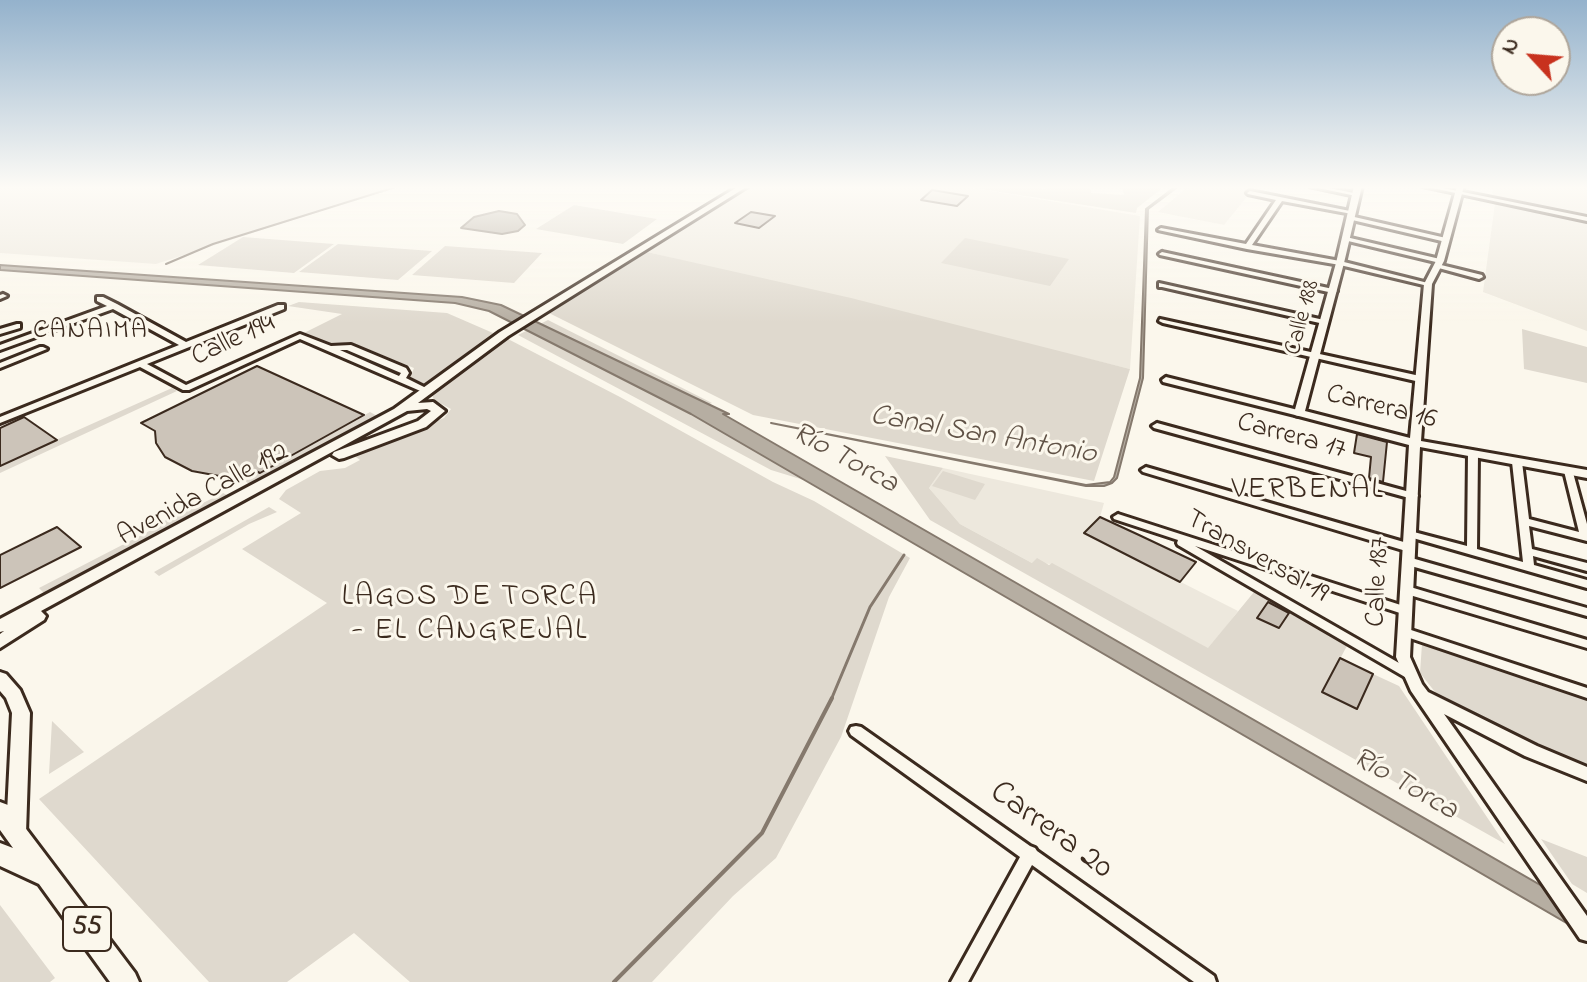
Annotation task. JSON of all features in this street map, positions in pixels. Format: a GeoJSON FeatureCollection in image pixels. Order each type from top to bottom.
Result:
{"type":"FeatureCollection","features":[{"type":"Feature","properties":{"kind":"highway","name":"55"},"geometry":{"type":"LineString","coordinates":[[0,812],[126,982]]}},
{"type":"Feature","properties":{"kind":"highway"},"geometry":{"type":"LineString","coordinates":[[0,854],[47,876]]}},
{"type":"Feature","properties":{"kind":"main road","name":"Avenida Calle 192"},"geometry":{"type":"LineString","coordinates":[[0,642],[37,617],[398,412],[515,328],[670,232]]}},
{"type":"Feature","properties":{"kind":"main road","name":"Avenida Calle 192"},"geometry":{"type":"LineString","coordinates":[[0,626],[339,455],[402,419],[418,406],[428,391]]}},
{"type":"Feature","properties":{"kind":"main road"},"geometry":{"type":"LineString","coordinates":[[339,455],[422,424],[439,411],[434,406],[418,406],[398,412]]}},
{"type":"Feature","properties":{"kind":"main road"},"geometry":{"type":"LineString","coordinates":[[0,679],[14,695],[21,713],[16,833]]}},
{"type":"Feature","properties":{"kind":"street"},"geometry":{"type":"LineString","coordinates":[[1170,232],[1340,263],[1428,284]]}},
{"type":"Feature","properties":{"kind":"street"},"geometry":{"type":"LineString","coordinates":[[1247,247],[1257,232]]}},
{"type":"Feature","properties":{"kind":"street","name":"Calle 188"},"geometry":{"type":"LineString","coordinates":[[1299,413],[1347,232]]}},
{"type":"Feature","properties":{"kind":"street"},"geometry":{"type":"LineString","coordinates":[[1415,232],[1446,240]]}},
{"type":"Feature","properties":{"kind":"street","name":"Calle 187"},"geometry":{"type":"LineString","coordinates":[[1448,232],[1439,264],[1428,284],[1403,657],[1409,674],[1442,725],[1587,932]]}},
{"type":"Feature","properties":{"kind":"street"},"geometry":{"type":"LineString","coordinates":[[1346,239],[1479,277]]}},
{"type":"Feature","properties":{"kind":"street"},"geometry":{"type":"LineString","coordinates":[[1162,254],[1333,291]]}},
{"type":"Feature","properties":{"kind":"street"},"geometry":{"type":"LineString","coordinates":[[1162,285],[1324,322]]}},
{"type":"Feature","properties":{"kind":"street"},"geometry":{"type":"LineString","coordinates":[[100,299],[187,346]]}},
{"type":"Feature","properties":{"kind":"street"},"geometry":{"type":"LineString","coordinates":[[0,348],[114,306]]}},
{"type":"Feature","properties":{"kind":"street"},"geometry":{"type":"LineString","coordinates":[[1,419],[281,307]]}},
{"type":"Feature","properties":{"kind":"street"},"geometry":{"type":"LineString","coordinates":[[1163,321],[1420,379]]}},
{"type":"Feature","properties":{"kind":"street"},"geometry":{"type":"LineString","coordinates":[[0,332],[17,326]]}},
{"type":"Feature","properties":{"kind":"street","name":"Calle 194"},"geometry":{"type":"LineString","coordinates":[[141,364],[186,388],[300,336],[428,391]]}},
{"type":"Feature","properties":{"kind":"street"},"geometry":{"type":"LineString","coordinates":[[0,366],[43,349]]}},
{"type":"Feature","properties":{"kind":"street","name":"Carrera 16"},"geometry":{"type":"LineString","coordinates":[[1166,380],[1415,443],[1587,474]]}},
{"type":"Feature","properties":{"kind":"street","name":"Carrera 17"},"geometry":{"type":"LineString","coordinates":[[1157,426],[1413,496]]}},
{"type":"Feature","properties":{"kind":"street"},"geometry":{"type":"LineString","coordinates":[[1472,552],[1473,454]]}},
{"type":"Feature","properties":{"kind":"street"},"geometry":{"type":"LineString","coordinates":[[1517,462],[1529,568]]}},
{"type":"Feature","properties":{"kind":"street"},"geometry":{"type":"LineString","coordinates":[[1146,470],[1409,548],[1587,612]]}},
{"type":"Feature","properties":{"kind":"street"},"geometry":{"type":"LineString","coordinates":[[1524,521],[1586,538],[1569,471]]}},
{"type":"Feature","properties":{"kind":"street"},"geometry":{"type":"LineString","coordinates":[[1118,517],[1406,611]]}},
{"type":"Feature","properties":{"kind":"street","name":"Transversal 19"},"geometry":{"type":"LineString","coordinates":[[1163,532],[1409,674]]}},
{"type":"Feature","properties":{"kind":"street"},"geometry":{"type":"LineString","coordinates":[[1409,548],[1472,552],[1587,584]]}},
{"type":"Feature","properties":{"kind":"street"},"geometry":{"type":"LineString","coordinates":[[1528,551],[1587,567]]}},
{"type":"Feature","properties":{"kind":"street"},"geometry":{"type":"LineString","coordinates":[[1407,590],[1587,644]]}},
{"type":"Feature","properties":{"kind":"street"},"geometry":{"type":"LineString","coordinates":[[1405,632],[1587,693]]}},
{"type":"Feature","properties":{"kind":"street"},"geometry":{"type":"LineString","coordinates":[[1422,695],[1531,751],[1587,774]]}},
{"type":"Feature","properties":{"kind":"street"},"geometry":{"type":"LineString","coordinates":[[1442,725],[1443,718],[1448,715],[1468,718]]}},
{"type":"Feature","properties":{"kind":"street","name":"Carrera 20"},"geometry":{"type":"LineString","coordinates":[[856,731],[1208,982]]}},
{"type":"Feature","properties":{"kind":"street"},"geometry":{"type":"LineString","coordinates":[[959,982],[1030,853]]}},
{"type":"Feature","properties":{"kind":"shaded area"},"geometry":{"type":"Polygon","coordinates":[[[0,232],[256,232],[156,264],[0,253],[0,232]]]}},
{"type":"Feature","properties":{"kind":"shaded area"},"geometry":{"type":"Polygon","coordinates":[[[552,232],[640,232],[623,244],[552,232]]]}},
{"type":"Feature","properties":{"kind":"shaded area"},"geometry":{"type":"Polygon","coordinates":[[[679,232],[1139,232],[1130,369],[647,252],[679,232]]]}},
{"type":"Feature","properties":{"kind":"shaded area"},"geometry":{"type":"Polygon","coordinates":[[[1147,232],[1143,378],[1117,478],[1112,483],[1086,486],[771,423],[1086,485],[1110,482],[1114,477],[1140,378],[1147,232]]]}},
{"type":"Feature","properties":{"kind":"shaded area"},"geometry":{"type":"Polygon","coordinates":[[[1491,232],[1587,232],[1587,331],[1483,292],[1491,232]]]}},
{"type":"Feature","properties":{"kind":"shaded area"},"geometry":{"type":"Polygon","coordinates":[[[243,237],[334,244],[294,273],[198,265],[243,237]]]}},
{"type":"Feature","properties":{"kind":"shaded area"},"geometry":{"type":"Polygon","coordinates":[[[965,238],[1069,259],[1050,286],[941,263],[965,238]]]}},
{"type":"Feature","properties":{"kind":"shaded area"},"geometry":{"type":"Polygon","coordinates":[[[338,244],[432,251],[398,280],[299,272],[338,244]]]}},
{"type":"Feature","properties":{"kind":"shaded area"},"geometry":{"type":"Polygon","coordinates":[[[445,246],[542,253],[514,283],[412,275],[445,246]]]}},
{"type":"Feature","properties":{"kind":"shaded area"},"geometry":{"type":"Polygon","coordinates":[[[647,252],[851,298],[1130,369],[1094,481],[753,415],[549,313],[647,252]]]}},
{"type":"Feature","properties":{"kind":"shaded area"},"geometry":{"type":"Polygon","coordinates":[[[0,265],[462,297],[501,305],[729,414],[723,414],[1587,912],[1587,935],[691,414],[489,311],[455,303],[0,270],[0,265]]]}},
{"type":"Feature","properties":{"kind":"shaded area"},"geometry":{"type":"Polygon","coordinates":[[[299,302],[447,313],[493,333],[425,384],[410,378],[414,368],[350,342],[333,345],[304,333],[342,314],[288,306],[299,302]]]}},
{"type":"Feature","properties":{"kind":"shaded area"},"geometry":{"type":"Polygon","coordinates":[[[548,320],[712,403],[707,405],[540,324],[548,320]]]}},
{"type":"Feature","properties":{"kind":"shaded area"},"geometry":{"type":"Polygon","coordinates":[[[1522,329],[1587,347],[1587,383],[1524,369],[1522,329]]]}},
{"type":"Feature","properties":{"kind":"shaded area"},"geometry":{"type":"Polygon","coordinates":[[[528,330],[691,414],[807,481],[771,470],[518,335],[528,330]]]}},
{"type":"Feature","properties":{"kind":"shaded area"},"geometry":{"type":"Polygon","coordinates":[[[508,339],[814,501],[910,558],[889,597],[841,737],[776,858],[733,896],[652,982],[410,982],[354,933],[287,982],[209,982],[39,799],[327,603],[242,549],[301,513],[279,499],[286,490],[320,471],[345,468],[360,460],[352,454],[444,418],[451,409],[434,400],[432,395],[508,339]]]}},
{"type":"Feature","properties":{"kind":"shaded area"},"geometry":{"type":"Polygon","coordinates":[[[172,388],[177,391],[0,473],[0,465],[172,388]]]}},
{"type":"Feature","properties":{"kind":"shaded area"},"geometry":{"type":"Polygon","coordinates":[[[370,412],[379,417],[251,485],[242,479],[260,472],[370,412]]]}},
{"type":"Feature","properties":{"kind":"shaded area"},"geometry":{"type":"Polygon","coordinates":[[[885,456],[943,468],[929,488],[960,524],[1032,563],[1037,558],[1049,565],[1052,563],[1208,648],[1254,592],[1348,644],[1322,692],[1356,709],[1373,674],[1399,686],[1505,844],[930,520],[885,456]]]}},
{"type":"Feature","properties":{"kind":"shaded area"},"geometry":{"type":"Polygon","coordinates":[[[943,468],[1104,503],[1100,517],[1084,533],[1238,611],[1209,649],[1052,564],[1032,563],[960,524],[929,488],[943,468]]]}},
{"type":"Feature","properties":{"kind":"shaded area"},"geometry":{"type":"Polygon","coordinates":[[[943,471],[985,484],[975,500],[932,486],[943,471]]]}},
{"type":"Feature","properties":{"kind":"shaded area"},"geometry":{"type":"Polygon","coordinates":[[[223,493],[229,496],[45,594],[39,588],[157,527],[187,504],[193,508],[223,493]]]}},
{"type":"Feature","properties":{"kind":"shaded area"},"geometry":{"type":"Polygon","coordinates":[[[269,507],[277,512],[249,524],[159,576],[154,572],[269,507]]]}},
{"type":"Feature","properties":{"kind":"shaded area"},"geometry":{"type":"Polygon","coordinates":[[[1422,644],[1587,699],[1587,769],[1559,759],[1439,697],[1420,673],[1422,644]]]}},
{"type":"Feature","properties":{"kind":"shaded area"},"geometry":{"type":"Polygon","coordinates":[[[52,721],[84,752],[49,774],[52,721]]]}},
{"type":"Feature","properties":{"kind":"shaded area"},"geometry":{"type":"Polygon","coordinates":[[[1541,839],[1587,857],[1587,893],[1572,884],[1541,839]]]}},
{"type":"Feature","properties":{"kind":"shaded area"},"geometry":{"type":"Polygon","coordinates":[[[0,905],[55,978],[50,982],[0,982],[0,905]]]}},
{"type":"Feature","properties":{"kind":"building"},"geometry":{"type":"Polygon","coordinates":[[[257,366],[364,415],[260,473],[256,471],[242,479],[235,475],[230,478],[192,471],[165,457],[156,443],[155,431],[141,423],[257,366]]]}},
{"type":"Feature","properties":{"kind":"building"},"geometry":{"type":"Polygon","coordinates":[[[24,417],[57,440],[0,466],[0,428],[24,417]]]}},
{"type":"Feature","properties":{"kind":"building"},"geometry":{"type":"Polygon","coordinates":[[[1357,434],[1387,442],[1383,482],[1369,478],[1371,457],[1354,453],[1357,434]]]}},
{"type":"Feature","properties":{"kind":"building"},"geometry":{"type":"Polygon","coordinates":[[[1100,517],[1196,562],[1180,582],[1084,533],[1100,517]]]}},
{"type":"Feature","properties":{"kind":"building"},"geometry":{"type":"Polygon","coordinates":[[[57,527],[81,547],[0,588],[0,555],[57,527]]]}},
{"type":"Feature","properties":{"kind":"building"},"geometry":{"type":"Polygon","coordinates":[[[1268,602],[1289,613],[1279,628],[1257,618],[1268,602]]]}},
{"type":"Feature","properties":{"kind":"building"},"geometry":{"type":"Polygon","coordinates":[[[1340,658],[1373,674],[1357,709],[1322,692],[1340,658]]]}},
{"type":"Feature","properties":{"kind":"waterway"},"geometry":{"type":"LineString","coordinates":[[166,264],[252,232]]}},
{"type":"Feature","properties":{"kind":"waterway"},"geometry":{"type":"LineString","coordinates":[[831,700],[870,607],[904,555]]}},
{"type":"Feature","properties":{"kind":"waterway"},"geometry":{"type":"LineString","coordinates":[[614,982],[762,833],[831,700]]}},
{"type":"Feature","properties":{"kind":"district","name":"CANAIMA"},"geometry":{"type":"Point","coordinates":[91,333]}},
{"type":"Feature","properties":{"kind":"district","name":"VERBENAL"},"geometry":{"type":"Point","coordinates":[1308,492]}},
{"type":"Feature","properties":{"kind":"district","name":"LAGOS DE TORCA - EL CANGREJAL"},"geometry":{"type":"Point","coordinates":[470,616]}},
{"type":"Feature","properties":{"kind":"water label","name":"Canal San Antonio"},"geometry":{"type":"Point","coordinates":[983,437]}},
{"type":"Feature","properties":{"kind":"water label","name":"Río Torca"},"geometry":{"type":"Point","coordinates":[844,460]}},
{"type":"Feature","properties":{"kind":"water label","name":"Río Torca"},"geometry":{"type":"Point","coordinates":[1404,786]}}]}
